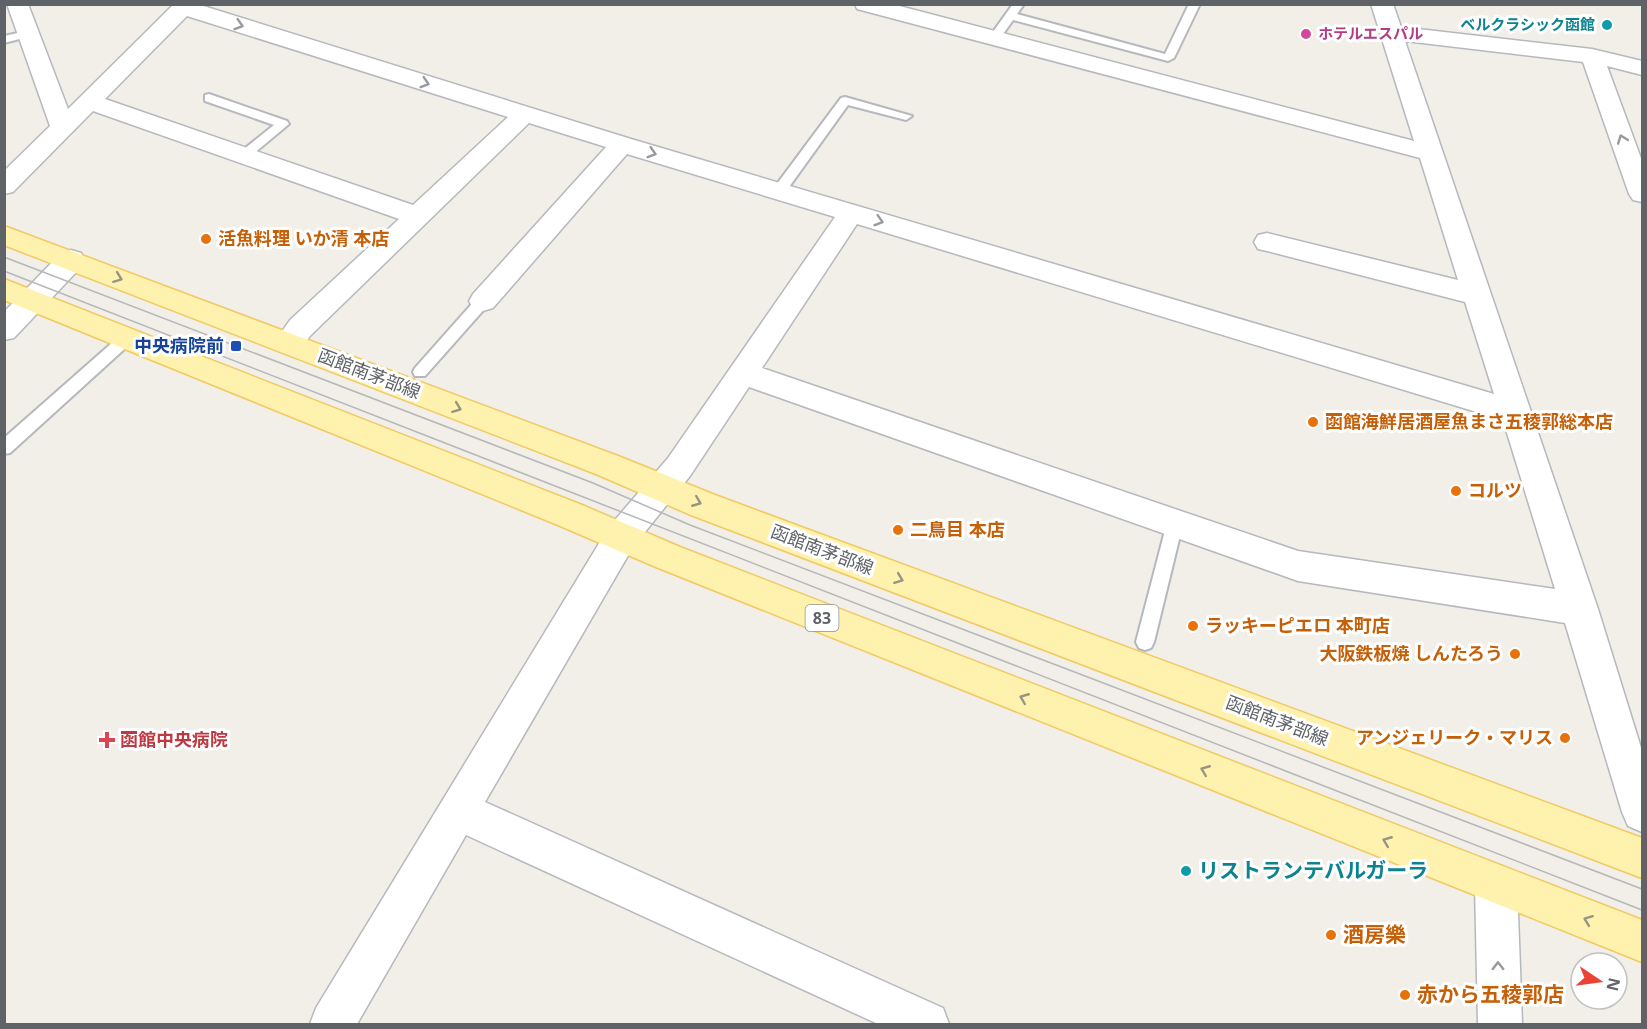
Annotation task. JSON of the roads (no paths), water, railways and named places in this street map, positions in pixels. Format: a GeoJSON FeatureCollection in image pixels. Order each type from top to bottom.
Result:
{"type":"FeatureCollection","features":[{"type":"Feature","properties":{"kind":"main road","name":"函館南茅部線"},"geometry":{"type":"LineString","coordinates":[[4,235],[662,488],[1642,858]]}},
{"type":"Feature","properties":{"kind":"main road","name":"83"},"geometry":{"type":"LineString","coordinates":[[18,294],[621,537],[1642,941]]}},
{"type":"Feature","properties":{"kind":"street"},"geometry":{"type":"LineString","coordinates":[[17,4],[63,129]]}},
{"type":"Feature","properties":{"kind":"street"},"geometry":{"type":"LineString","coordinates":[[865,4],[1430,153]]}},
{"type":"Feature","properties":{"kind":"street"},"geometry":{"type":"LineString","coordinates":[[4,186],[185,6],[622,144],[1515,412]]}},
{"type":"Feature","properties":{"kind":"street"},"geometry":{"type":"LineString","coordinates":[[1380,13],[1642,68]]}},
{"type":"Feature","properties":{"kind":"street"},"geometry":{"type":"LineString","coordinates":[[1380,13],[1430,153],[1474,294],[1581,609],[1642,812]]}},
{"type":"Feature","properties":{"kind":"street"},"geometry":{"type":"LineString","coordinates":[[1592,56],[1642,190]]}},
{"type":"Feature","properties":{"kind":"street"},"geometry":{"type":"LineString","coordinates":[[90,102],[417,216]]}},
{"type":"Feature","properties":{"kind":"street"},"geometry":{"type":"LineString","coordinates":[[289,343],[300,328],[525,114]]}},
{"type":"Feature","properties":{"kind":"street"},"geometry":{"type":"LineString","coordinates":[[483,301],[622,144]]}},
{"type":"Feature","properties":{"kind":"street"},"geometry":{"type":"LineString","coordinates":[[332,1024],[621,537],[662,488],[744,373],[851,213]]}},
{"type":"Feature","properties":{"kind":"street"},"geometry":{"type":"LineString","coordinates":[[1268,242],[1474,294]]}},
{"type":"Feature","properties":{"kind":"street"},"geometry":{"type":"LineString","coordinates":[[4,330],[18,294],[71,260]]}},
{"type":"Feature","properties":{"kind":"street"},"geometry":{"type":"LineString","coordinates":[[744,373],[1298,566],[1581,609]]}},
{"type":"Feature","properties":{"kind":"street"},"geometry":{"type":"LineString","coordinates":[[459,811],[919,1023]]}},
{"type":"Feature","properties":{"kind":"street"},"geometry":{"type":"LineString","coordinates":[[1496,885],[1500,1024]]}},
{"type":"Feature","properties":{"kind":"lane"},"geometry":{"type":"LineString","coordinates":[[994,39],[1019,4]]}},
{"type":"Feature","properties":{"kind":"lane"},"geometry":{"type":"LineString","coordinates":[[1011,16],[1168,58],[1195,4]]}},
{"type":"Feature","properties":{"kind":"lane"},"geometry":{"type":"LineString","coordinates":[[4,40],[27,34]]}},
{"type":"Feature","properties":{"kind":"lane"},"geometry":{"type":"LineString","coordinates":[[209,98],[284,123],[243,156]]}},
{"type":"Feature","properties":{"kind":"lane"},"geometry":{"type":"LineString","coordinates":[[779,191],[845,101],[906,116]]}},
{"type":"Feature","properties":{"kind":"lane"},"geometry":{"type":"LineString","coordinates":[[420,372],[483,301]]}},
{"type":"Feature","properties":{"kind":"lane"},"geometry":{"type":"LineString","coordinates":[[4,448],[126,339]]}},
{"type":"Feature","properties":{"kind":"lane"},"geometry":{"type":"LineString","coordinates":[[1145,642],[1175,523]]}},
{"type":"Feature","properties":{"kind":"tram line"},"geometry":{"type":"LineString","coordinates":[[4,257],[593,483],[690,525],[1642,889]]}},
{"type":"Feature","properties":{"kind":"tram line"},"geometry":{"type":"LineString","coordinates":[[4,271],[1642,910]]}},
{"type":"Feature","properties":{"kind":"place","name":"ベルクラシック函館"},"geometry":{"type":"Point","coordinates":[1607,25]}},
{"type":"Feature","properties":{"kind":"place","name":"ホテルエスパル"},"geometry":{"type":"Point","coordinates":[1306,34]}},
{"type":"Feature","properties":{"kind":"place","name":"活魚料理 いか清 本店"},"geometry":{"type":"Point","coordinates":[206,239]}},
{"type":"Feature","properties":{"kind":"place","name":"中央病院前"},"geometry":{"type":"Point","coordinates":[236,346]}},
{"type":"Feature","properties":{"kind":"place","name":"函館海鮮居酒屋魚まさ五稜郭総本店"},"geometry":{"type":"Point","coordinates":[1313,422]}},
{"type":"Feature","properties":{"kind":"place","name":"コルツ"},"geometry":{"type":"Point","coordinates":[1456,491]}},
{"type":"Feature","properties":{"kind":"place","name":"二鳥目 本店"},"geometry":{"type":"Point","coordinates":[898,530]}},
{"type":"Feature","properties":{"kind":"place","name":"ラッキーピエロ 本町店"},"geometry":{"type":"Point","coordinates":[1193,626]}},
{"type":"Feature","properties":{"kind":"place","name":"大阪鉄板焼 しんたろう"},"geometry":{"type":"Point","coordinates":[1515,654]}},
{"type":"Feature","properties":{"kind":"place","name":"アンジェリーク・マリス"},"geometry":{"type":"Point","coordinates":[1565,738]}},
{"type":"Feature","properties":{"kind":"place","name":"函館中央病院"},"geometry":{"type":"Point","coordinates":[107,740]}},
{"type":"Feature","properties":{"kind":"place","name":"リストランテバルガーラ"},"geometry":{"type":"Point","coordinates":[1186,871]}},
{"type":"Feature","properties":{"kind":"place","name":"酒房樂"},"geometry":{"type":"Point","coordinates":[1331,935]}},
{"type":"Feature","properties":{"kind":"place","name":"赤から五稜郭店"},"geometry":{"type":"Point","coordinates":[1405,995]}}]}
